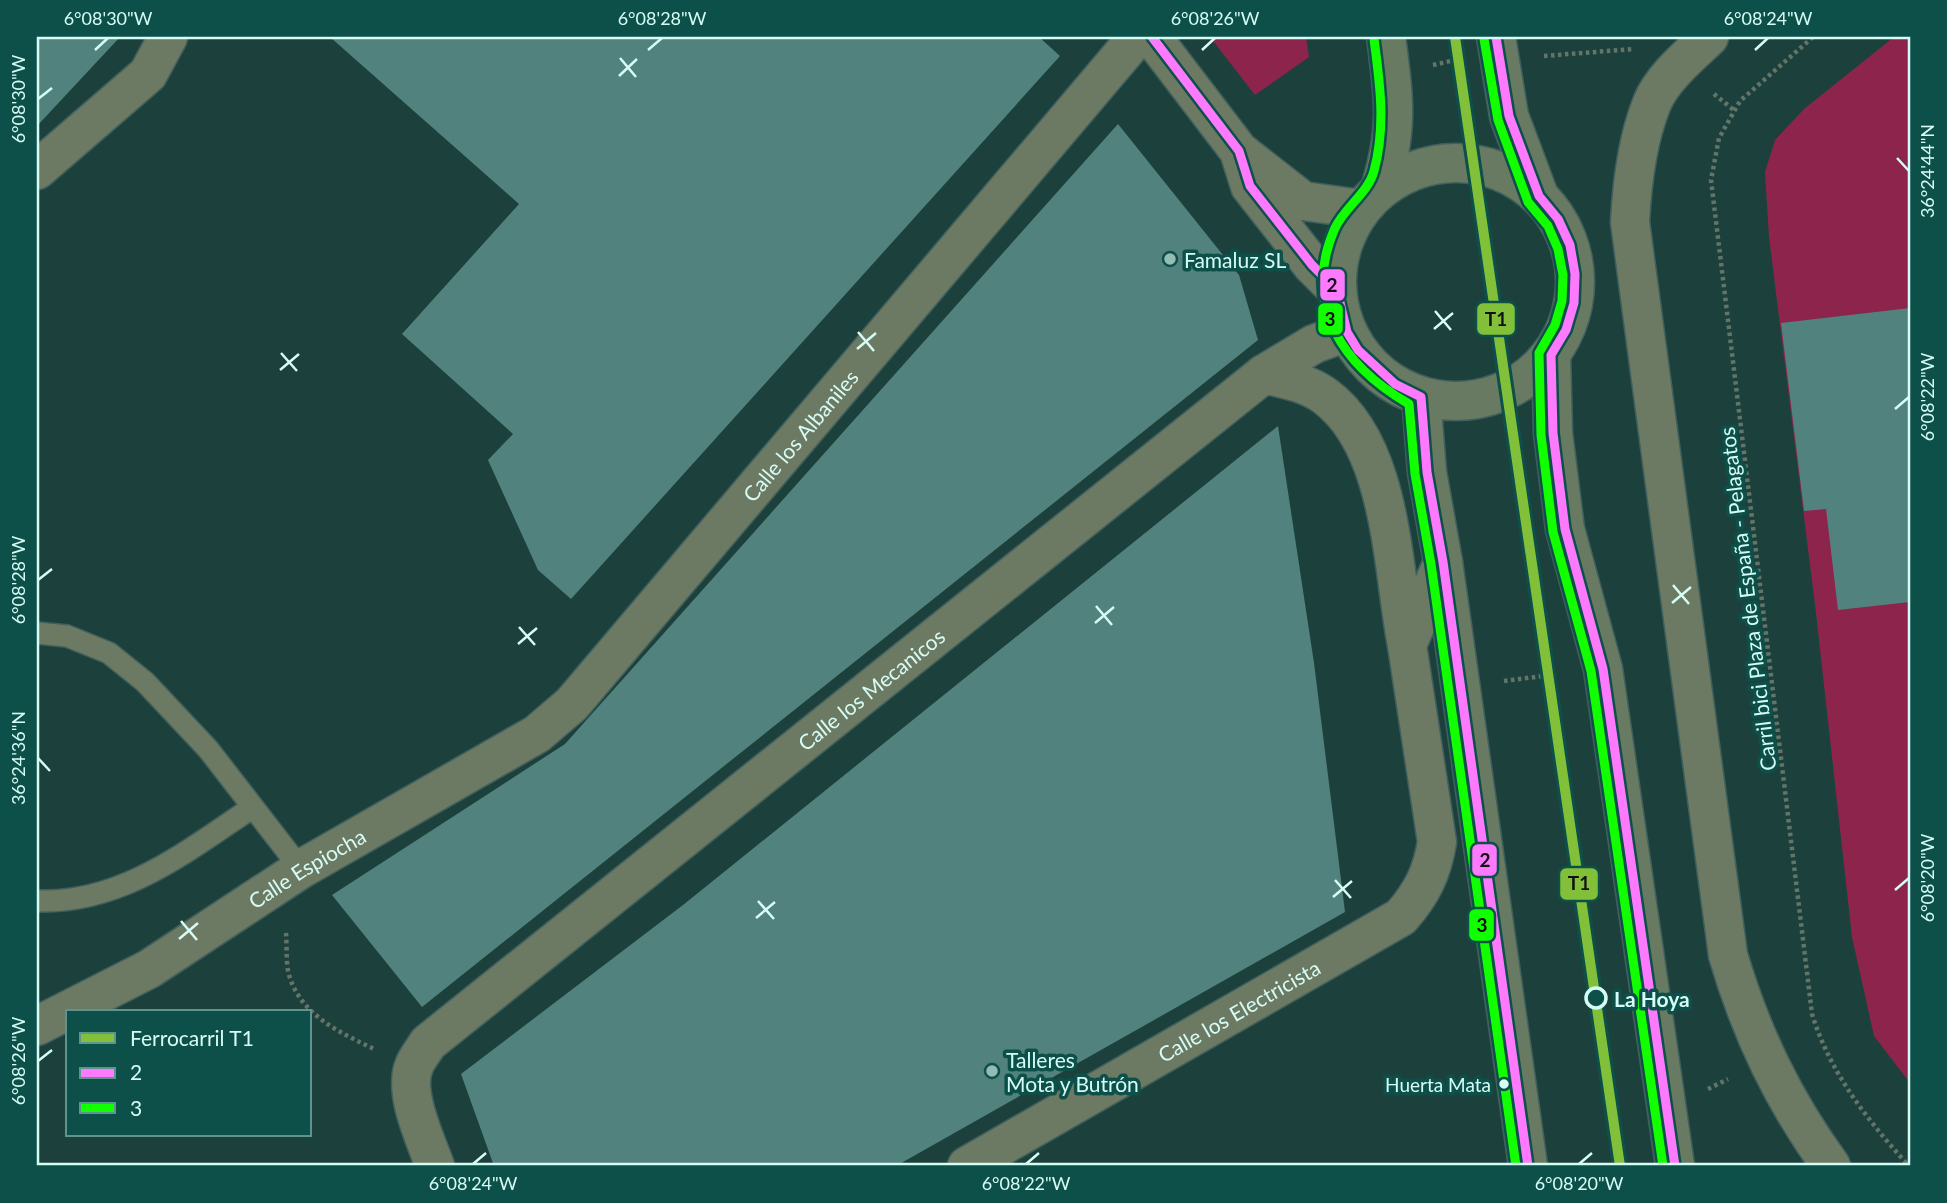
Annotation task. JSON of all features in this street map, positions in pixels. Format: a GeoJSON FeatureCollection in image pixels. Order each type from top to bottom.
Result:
{"type":"FeatureCollection","features":[{"type":"Feature","properties":{"kind":"main road"},"geometry":{"type":"LineString","coordinates":[[1388,52],[1395,112],[1390,157],[1370,199],[1346,234],[1337,261],[1336,290],[1347,332],[1372,366],[1395,384],[1421,397],[1447,401],[1493,396],[1508,390],[1533,373],[1551,355],[1566,330],[1574,303],[1575,274],[1570,245],[1562,228],[1539,196],[1509,116],[1498,48]]}},
{"type":"Feature","properties":{"kind":"main road"},"geometry":{"type":"LineString","coordinates":[[1370,199],[1422,167],[1462,162],[1501,171],[1539,196]]}},
{"type":"Feature","properties":{"kind":"main road"},"geometry":{"type":"LineString","coordinates":[[1551,355],[1553,433],[1565,529],[1603,669],[1675,1166]]}},
{"type":"Feature","properties":{"kind":"main road"},"geometry":{"type":"LineString","coordinates":[[1421,397],[1427,472],[1443,562],[1528,1166]]}},
{"type":"Feature","properties":{"kind":"street"},"geometry":{"type":"LineString","coordinates":[[38,168],[148,74],[168,37]]}},
{"type":"Feature","properties":{"kind":"street","name":"Calle los Albaniles"},"geometry":{"type":"LineString","coordinates":[[572,704],[1138,37]]}},
{"type":"Feature","properties":{"kind":"street"},"geometry":{"type":"LineString","coordinates":[[1152,37],[1239,151],[1303,201],[1370,199]]}},
{"type":"Feature","properties":{"kind":"street"},"geometry":{"type":"LineString","coordinates":[[1709,37],[1680,66],[1652,101],[1632,182],[1630,222],[1728,955],[1744,1008],[1777,1083],[1831,1166]]}},
{"type":"Feature","properties":{"kind":"street"},"geometry":{"type":"LineString","coordinates":[[1239,151],[1250,186],[1311,265],[1336,290]]}},
{"type":"Feature","properties":{"kind":"street","name":"Calle los Mecanicos"},"geometry":{"type":"LineString","coordinates":[[413,1068],[429,1043],[453,1021],[1264,374],[1314,344],[1347,332]]}},
{"type":"Feature","properties":{"kind":"street"},"geometry":{"type":"LineString","coordinates":[[1264,374],[1296,381],[1324,395],[1348,418],[1364,445],[1385,504],[1407,645]]}},
{"type":"Feature","properties":{"kind":"street"},"geometry":{"type":"LineString","coordinates":[[1407,645],[1443,562]]}},
{"type":"Feature","properties":{"kind":"street","name":"Calle los Electricista"},"geometry":{"type":"LineString","coordinates":[[967,1166],[1401,917],[1424,887],[1432,871],[1437,842],[1407,645]]}},
{"type":"Feature","properties":{"kind":"street","name":"Calle Espiocha"},"geometry":{"type":"LineString","coordinates":[[68,1010],[149,969],[301,869],[537,734],[572,704]]}},
{"type":"Feature","properties":{"kind":"street","name":"Calle Espiocha"},"geometry":{"type":"LineString","coordinates":[[37,1026],[66,1011]]}},
{"type":"Feature","properties":{"kind":"street"},"geometry":{"type":"LineString","coordinates":[[413,1068],[416,1119],[435,1166]]}},
{"type":"Feature","properties":{"kind":"lane"},"geometry":{"type":"LineString","coordinates":[[37,633],[66,636],[109,653],[145,682],[208,749],[301,869]]}},
{"type":"Feature","properties":{"kind":"lane"},"geometry":{"type":"LineString","coordinates":[[37,901],[67,902],[113,890],[155,873],[253,807]]}},
{"type":"Feature","properties":{"kind":"path","name":"Carril bici Plaza de España - Pelagatos"},"geometry":{"type":"LineString","coordinates":[[1813,37],[1765,77],[1735,111],[1720,138],[1712,180],[1812,1014],[1822,1045],[1850,1092],[1876,1130],[1909,1166]]}},
{"type":"Feature","properties":{"kind":"path"},"geometry":{"type":"LineString","coordinates":[[1388,52],[1459,60],[1498,48],[1654,47],[1735,111]]}},
{"type":"Feature","properties":{"kind":"path"},"geometry":{"type":"LineString","coordinates":[[301,869],[286,919],[288,972],[300,999],[310,1010]]}},
{"type":"Feature","properties":{"kind":"path"},"geometry":{"type":"LineString","coordinates":[[312,1012],[320,1020],[413,1068]]}},
{"type":"Feature","properties":{"kind":"shaded area"},"geometry":{"type":"Polygon","coordinates":[[[1210,37],[1306,37],[1309,57],[1255,95],[1210,37]]]}},
{"type":"Feature","properties":{"kind":"shaded area"},"geometry":{"type":"Polygon","coordinates":[[[1894,37],[1910,37],[1910,1083],[1874,1036],[1852,937],[1816,613],[1769,237],[1765,172],[1775,140],[1804,109],[1894,37]]]}},
{"type":"Feature","properties":{"kind":"building"},"geometry":{"type":"Polygon","coordinates":[[[37,37],[120,37],[37,126],[37,37]]]}},
{"type":"Feature","properties":{"kind":"building"},"geometry":{"type":"Polygon","coordinates":[[[330,37],[1039,37],[1060,56],[571,599],[538,570],[488,460],[513,434],[402,334],[519,204],[330,37]]]}},
{"type":"Feature","properties":{"kind":"building"},"geometry":{"type":"Polygon","coordinates":[[[1118,124],[1239,275],[1258,340],[422,1007],[332,895],[565,744],[1118,124]]]}},
{"type":"Feature","properties":{"kind":"building"},"geometry":{"type":"Polygon","coordinates":[[[1910,308],[1910,602],[1838,610],[1826,509],[1804,511],[1781,323],[1910,308]]]}},
{"type":"Feature","properties":{"kind":"building"},"geometry":{"type":"Polygon","coordinates":[[[1278,426],[1314,663],[1345,912],[896,1166],[494,1166],[461,1074],[683,905],[1278,426]]]}},
{"type":"Feature","properties":{"kind":"rail line","name":"T1"},"geometry":{"type":"LineString","coordinates":[[1455,37],[1620,1166]]}},
{"type":"Feature","properties":{"kind":"transit line","name":"2"},"geometry":{"type":"LineString","coordinates":[[1152,37],[1239,151],[1250,186],[1312,265],[1337,290],[1347,332],[1358,350],[1395,384],[1421,397],[1427,472],[1443,562],[1528,1166]]}},
{"type":"Feature","properties":{"kind":"transit line","name":"2"},"geometry":{"type":"LineString","coordinates":[[1496,37],[1509,116],[1539,196],[1558,219],[1570,245],[1575,274],[1574,303],[1566,330],[1551,355],[1553,433],[1565,529],[1603,669],[1675,1166]]}},
{"type":"Feature","properties":{"kind":"transit line","name":"3"},"geometry":{"type":"LineString","coordinates":[[1374,39],[1381,105],[1378,154],[1367,186],[1335,228],[1326,256],[1323,283],[1326,308],[1334,331],[1348,352],[1385,389],[1409,404],[1415,474],[1431,564],[1516,1166]]}},
{"type":"Feature","properties":{"kind":"transit line","name":"3"},"geometry":{"type":"LineString","coordinates":[[1484,39],[1498,120],[1528,202],[1548,226],[1558,249],[1563,275],[1562,301],[1555,325],[1539,353],[1541,435],[1553,532],[1591,671],[1663,1166]]}},
{"type":"Feature","properties":{"kind":"place","name":"Famaluz SL"},"geometry":{"type":"Point","coordinates":[1170,259]}},
{"type":"Feature","properties":{"kind":"place","name":"La Hoya"},"geometry":{"type":"Point","coordinates":[1596,998]}},
{"type":"Feature","properties":{"kind":"place","name":"Talleres Mota y Butrón"},"geometry":{"type":"Point","coordinates":[992,1071]}},
{"type":"Feature","properties":{"kind":"place","name":"Huerta Mata"},"geometry":{"type":"Point","coordinates":[1504,1084]}}]}
